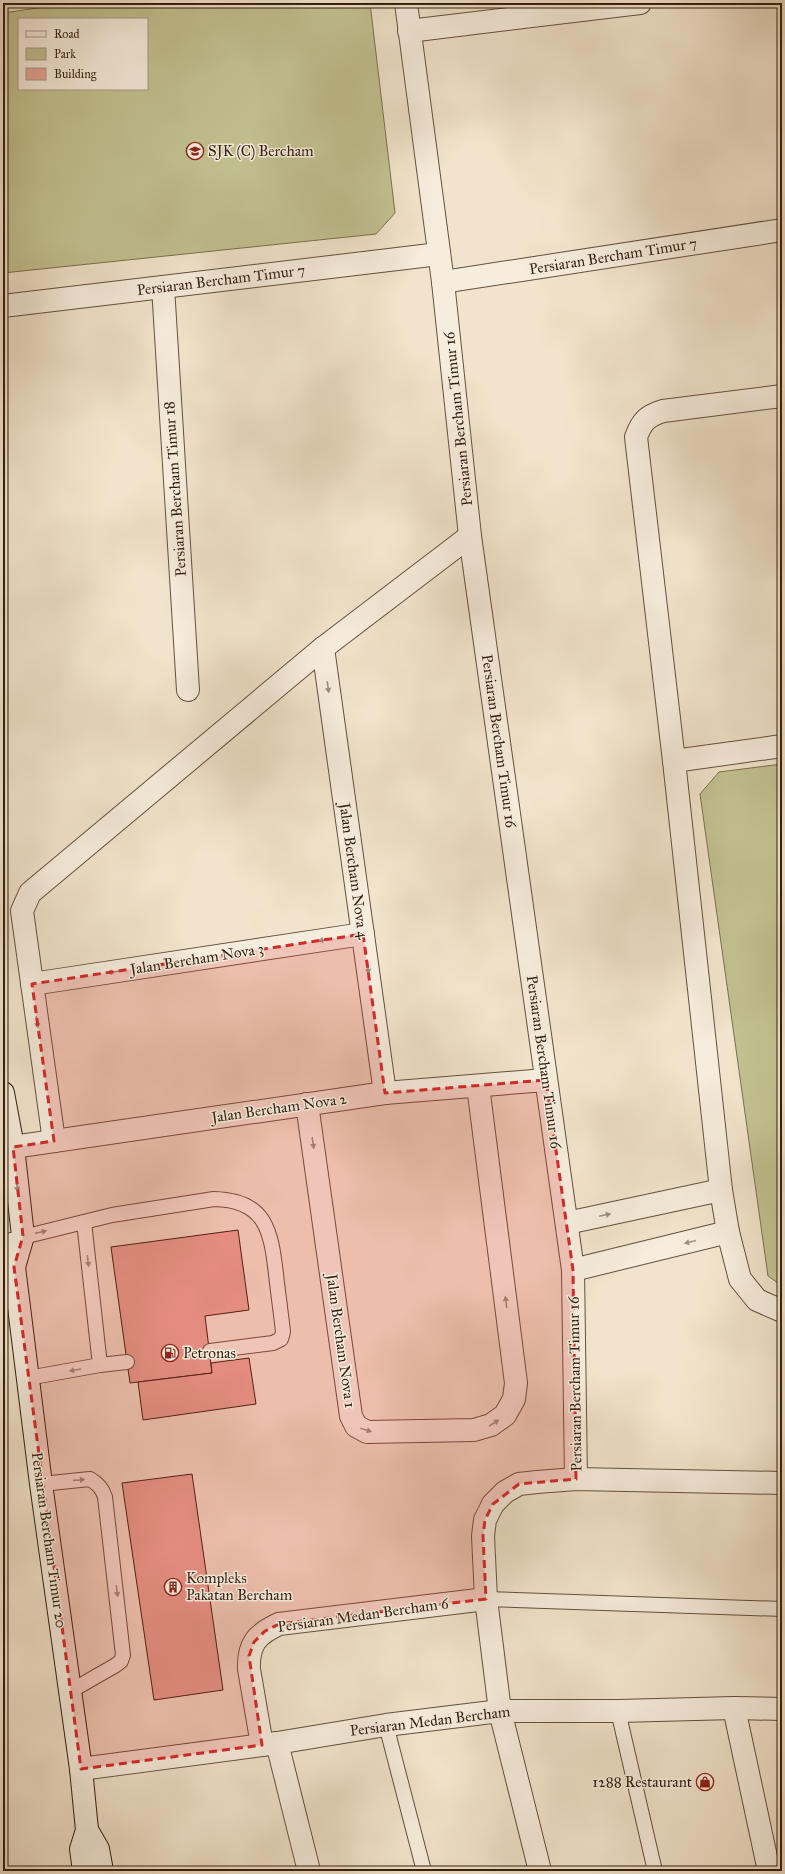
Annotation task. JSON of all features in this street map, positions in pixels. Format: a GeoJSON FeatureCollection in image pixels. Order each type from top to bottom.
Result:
{"type":"FeatureCollection","features":[{"type":"Feature","properties":{"kind":"street","name":"Persiaran Bercham Timur 16"},"geometry":{"type":"LineString","coordinates":[[406,3],[443,282],[470,536],[573,1270],[576,1479]]}},
{"type":"Feature","properties":{"kind":"street"},"geometry":{"type":"LineString","coordinates":[[410,31],[640,3]]}},
{"type":"Feature","properties":{"kind":"street","name":"Persiaran Bercham Timur 7"},"geometry":{"type":"LineString","coordinates":[[443,282],[782,230]]}},
{"type":"Feature","properties":{"kind":"street","name":"Persiaran Bercham Timur 7"},"geometry":{"type":"LineString","coordinates":[[3,306],[439,254]]}},
{"type":"Feature","properties":{"kind":"street","name":"Persiaran Bercham Timur 18"},"geometry":{"type":"LineString","coordinates":[[163,288],[188,690]]}},
{"type":"Feature","properties":{"kind":"street"},"geometry":{"type":"LineString","coordinates":[[782,396],[663,411],[651,415],[641,424],[636,437],[674,761],[721,1190],[728,1232],[740,1279],[758,1300],[782,1311]]}},
{"type":"Feature","properties":{"kind":"street"},"geometry":{"type":"LineString","coordinates":[[54,1141],[22,911],[30,893],[323,648],[470,536]]}},
{"type":"Feature","properties":{"kind":"street","name":"Jalan Bercham Nova 4"},"geometry":{"type":"LineString","coordinates":[[323,648],[385,1093]]}},
{"type":"Feature","properties":{"kind":"street"},"geometry":{"type":"LineString","coordinates":[[674,761],[782,746]]}},
{"type":"Feature","properties":{"kind":"street","name":"Jalan Bercham Nova 3"},"geometry":{"type":"LineString","coordinates":[[32,984],[363,934]]}},
{"type":"Feature","properties":{"kind":"street","name":"Jalan Bercham Nova 2"},"geometry":{"type":"LineString","coordinates":[[13,1147],[385,1093],[546,1080]]}},
{"type":"Feature","properties":{"kind":"street","name":"Jalan Bercham Nova 1"},"geometry":{"type":"LineString","coordinates":[[308,1104],[351,1416],[356,1426],[367,1432],[474,1430],[491,1425],[505,1415],[514,1399],[516,1383],[478,1086]]}},
{"type":"Feature","properties":{"kind":"street"},"geometry":{"type":"LineString","coordinates":[[3,1093],[13,1147],[13,1239],[9,1261]]}},
{"type":"Feature","properties":{"kind":"street"},"geometry":{"type":"LineString","coordinates":[[566,1223],[721,1190]]}},
{"type":"Feature","properties":{"kind":"street"},"geometry":{"type":"LineString","coordinates":[[573,1270],[728,1232]]}},
{"type":"Feature","properties":{"kind":"street","name":"Persiaran Bercham Timur 20"},"geometry":{"type":"LineString","coordinates":[[9,1261],[28,1378],[41,1484],[81,1768],[87,1830],[98,1848],[97,1869]]}},
{"type":"Feature","properties":{"kind":"street"},"geometry":{"type":"LineString","coordinates":[[540,1871],[500,1711],[486,1599],[483,1536],[485,1520],[493,1504],[505,1492],[519,1484],[576,1479],[782,1483]]}},
{"type":"Feature","properties":{"kind":"street","name":"Persiaran Medan Bercham 6"},"geometry":{"type":"LineString","coordinates":[[309,1871],[270,1744],[249,1669],[249,1656],[254,1642],[265,1631],[279,1624],[486,1599]]}},
{"type":"Feature","properties":{"kind":"street"},"geometry":{"type":"LineString","coordinates":[[734,1708],[769,1871]]}},
{"type":"Feature","properties":{"kind":"street","name":"Persiaran Medan Bercham"},"geometry":{"type":"LineString","coordinates":[[81,1768],[270,1744],[386,1725],[500,1711],[618,1711],[734,1708],[782,1709]]}},
{"type":"Feature","properties":{"kind":"lane"},"geometry":{"type":"LineString","coordinates":[[13,1239],[112,1215],[214,1199],[230,1199],[245,1204],[258,1214],[268,1227],[272,1243],[283,1332],[281,1339],[274,1343],[210,1351]]}},
{"type":"Feature","properties":{"kind":"lane"},"geometry":{"type":"LineString","coordinates":[[84,1222],[100,1365]]}},
{"type":"Feature","properties":{"kind":"lane"},"geometry":{"type":"LineString","coordinates":[[28,1378],[100,1365],[127,1362]]}},
{"type":"Feature","properties":{"kind":"lane"},"geometry":{"type":"LineString","coordinates":[[41,1484],[90,1479],[97,1483],[103,1490],[105,1497],[123,1655],[121,1661],[116,1665],[70,1692]]}},
{"type":"Feature","properties":{"kind":"lane"},"geometry":{"type":"LineString","coordinates":[[486,1599],[782,1609]]}},
{"type":"Feature","properties":{"kind":"lane"},"geometry":{"type":"LineString","coordinates":[[618,1711],[655,1871]]}},
{"type":"Feature","properties":{"kind":"lane"},"geometry":{"type":"LineString","coordinates":[[386,1725],[424,1871]]}},
{"type":"Feature","properties":{"kind":"highlighted area"},"geometry":{"type":"Polygon","coordinates":[[[363,934],[385,1093],[546,1080],[573,1270],[576,1479],[519,1484],[493,1504],[485,1520],[483,1536],[486,1599],[279,1624],[265,1631],[254,1642],[249,1656],[262,1745],[81,1769],[14,1267],[23,1236],[13,1147],[54,1141],[32,984],[363,934]]]}},
{"type":"Feature","properties":{"kind":"green space","name":"SJK (C) Bercham"},"geometry":{"type":"Polygon","coordinates":[[[72,3],[370,3],[395,213],[376,234],[3,273],[3,13],[72,3]]]}},
{"type":"Feature","properties":{"kind":"green space"},"geometry":{"type":"Polygon","coordinates":[[[782,764],[782,1286],[768,1276],[700,794],[719,772],[782,764]]]}},
{"type":"Feature","properties":{"kind":"building"},"geometry":{"type":"Polygon","coordinates":[[[238,1230],[249,1310],[205,1316],[212,1373],[130,1383],[111,1247],[238,1230]]]}},
{"type":"Feature","properties":{"kind":"building"},"geometry":{"type":"Polygon","coordinates":[[[249,1358],[256,1404],[143,1420],[138,1382],[212,1373],[211,1363],[249,1358]]]}},
{"type":"Feature","properties":{"kind":"building","name":"Kompleks Pakatan Bercham"},"geometry":{"type":"Polygon","coordinates":[[[192,1474],[223,1690],[154,1700],[122,1483],[192,1474]]]}},
{"type":"Feature","properties":{"kind":"place","name":"SJK (C) Bercham"},"geometry":{"type":"Point","coordinates":[195,151]}},
{"type":"Feature","properties":{"kind":"place","name":"Petronas"},"geometry":{"type":"Point","coordinates":[170,1353]}},
{"type":"Feature","properties":{"kind":"place","name":"Kompleks Pakatan Bercham"},"geometry":{"type":"Point","coordinates":[173,1587]}},
{"type":"Feature","properties":{"kind":"place","name":"1288 Restaurant"},"geometry":{"type":"Point","coordinates":[705,1782]}}]}
